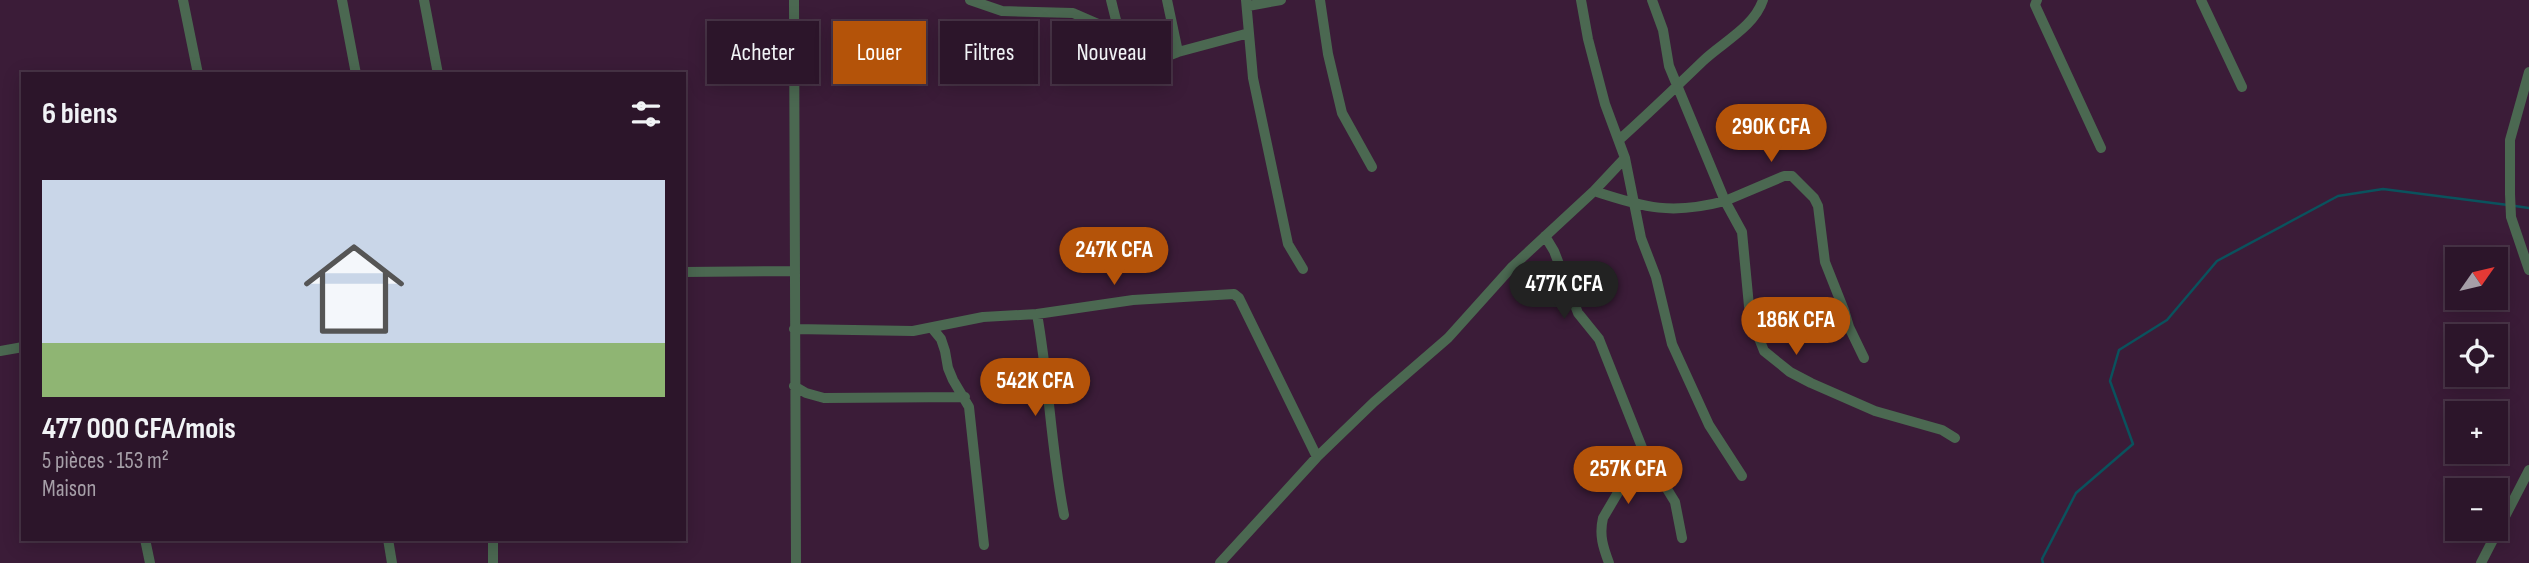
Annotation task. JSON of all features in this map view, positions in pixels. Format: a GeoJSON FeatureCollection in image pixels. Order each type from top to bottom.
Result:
{"type":"FeatureCollection","features":[{"type":"Feature","properties":{"kind":"street"},"geometry":{"type":"LineString","coordinates":[[183,0],[198,72]]}},
{"type":"Feature","properties":{"kind":"street"},"geometry":{"type":"LineString","coordinates":[[342,0],[356,72]]}},
{"type":"Feature","properties":{"kind":"street"},"geometry":{"type":"LineString","coordinates":[[424,0],[438,72]]}},
{"type":"Feature","properties":{"kind":"street"},"geometry":{"type":"LineString","coordinates":[[794,0],[796,563]]}},
{"type":"Feature","properties":{"kind":"street"},"geometry":{"type":"LineString","coordinates":[[970,0],[1002,11],[1073,13],[1091,21]]}},
{"type":"Feature","properties":{"kind":"street"},"geometry":{"type":"LineString","coordinates":[[1111,0],[1116,21]]}},
{"type":"Feature","properties":{"kind":"street"},"geometry":{"type":"LineString","coordinates":[[1167,0],[1178,52]]}},
{"type":"Feature","properties":{"kind":"street"},"geometry":{"type":"LineString","coordinates":[[1281,0],[1247,3],[1249,33],[1253,78],[1288,244],[1303,270]]}},
{"type":"Feature","properties":{"kind":"street"},"geometry":{"type":"LineString","coordinates":[[1320,0],[1328,54],[1342,113],[1372,167]]}},
{"type":"Feature","properties":{"kind":"street"},"geometry":{"type":"LineString","coordinates":[[1581,0],[1605,104],[1625,158],[1641,238],[1656,277],[1672,344],[1709,425],[1742,475]]}},
{"type":"Feature","properties":{"kind":"street"},"geometry":{"type":"LineString","coordinates":[[1652,0],[1663,30],[1669,66],[1725,201],[1742,232],[1749,306],[1764,351],[1790,372],[1811,383],[1875,411],[1942,430],[1955,438]]}},
{"type":"Feature","properties":{"kind":"street"},"geometry":{"type":"LineString","coordinates":[[1619,139],[1719,47],[1754,19],[1763,0]]}},
{"type":"Feature","properties":{"kind":"street"},"geometry":{"type":"LineString","coordinates":[[2037,0],[2035,5],[2101,148]]}},
{"type":"Feature","properties":{"kind":"street"},"geometry":{"type":"LineString","coordinates":[[2201,0],[2242,88]]}},
{"type":"Feature","properties":{"kind":"street"},"geometry":{"type":"LineString","coordinates":[[1171,55],[1249,33]]}},
{"type":"Feature","properties":{"kind":"street"},"geometry":{"type":"LineString","coordinates":[[2529,72],[2510,140],[2511,217],[2529,270]]}},
{"type":"Feature","properties":{"kind":"street"},"geometry":{"type":"LineString","coordinates":[[1220,563],[1317,457],[1374,402],[1448,338],[1511,268],[1594,191],[1625,158]]}},
{"type":"Feature","properties":{"kind":"street"},"geometry":{"type":"LineString","coordinates":[[1594,191],[1634,205],[1689,210],[1725,201],[1784,176],[1793,176],[1818,206],[1825,262],[1849,327],[1864,358]]}},
{"type":"Feature","properties":{"kind":"street"},"geometry":{"type":"LineString","coordinates":[[1545,236],[1554,251],[1578,313],[1599,339],[1643,450],[1675,502],[1682,538]]}},
{"type":"Feature","properties":{"kind":"street"},"geometry":{"type":"LineString","coordinates":[[686,272],[795,271]]}},
{"type":"Feature","properties":{"kind":"street"},"geometry":{"type":"LineString","coordinates":[[794,330],[913,331],[983,317],[1037,314],[1133,300],[1234,294],[1239,299],[1317,457]]}},
{"type":"Feature","properties":{"kind":"street"},"geometry":{"type":"LineString","coordinates":[[1037,314],[1049,397],[1054,464],[1064,515]]}},
{"type":"Feature","properties":{"kind":"street"},"geometry":{"type":"LineString","coordinates":[[932,328],[941,339],[948,368],[964,397],[973,422],[984,545]]}},
{"type":"Feature","properties":{"kind":"street"},"geometry":{"type":"LineString","coordinates":[[0,351],[21,347]]}},
{"type":"Feature","properties":{"kind":"street"},"geometry":{"type":"LineString","coordinates":[[794,386],[824,398],[964,397]]}},
{"type":"Feature","properties":{"kind":"street"},"geometry":{"type":"LineString","coordinates":[[1609,563],[1601,544],[1603,518],[1643,450]]}},
{"type":"Feature","properties":{"kind":"street"},"geometry":{"type":"LineString","coordinates":[[2481,563],[2529,470]]}},
{"type":"Feature","properties":{"kind":"street"},"geometry":{"type":"LineString","coordinates":[[145,541],[150,563]]}},
{"type":"Feature","properties":{"kind":"street"},"geometry":{"type":"LineString","coordinates":[[388,541],[392,563]]}},
{"type":"Feature","properties":{"kind":"street"},"geometry":{"type":"LineString","coordinates":[[492,563],[494,541]]}},
{"type":"Feature","properties":{"kind":"waterway"},"geometry":{"type":"LineString","coordinates":[[2043,563],[2042,559],[2076,493],[2133,444],[2110,381],[2119,350],[2167,320],[2217,261],[2338,196],[2383,189],[2508,205]]}},
{"type":"Feature","properties":{"kind":"waterway"},"geometry":{"type":"LineString","coordinates":[[2515,206],[2529,208]]}}]}
